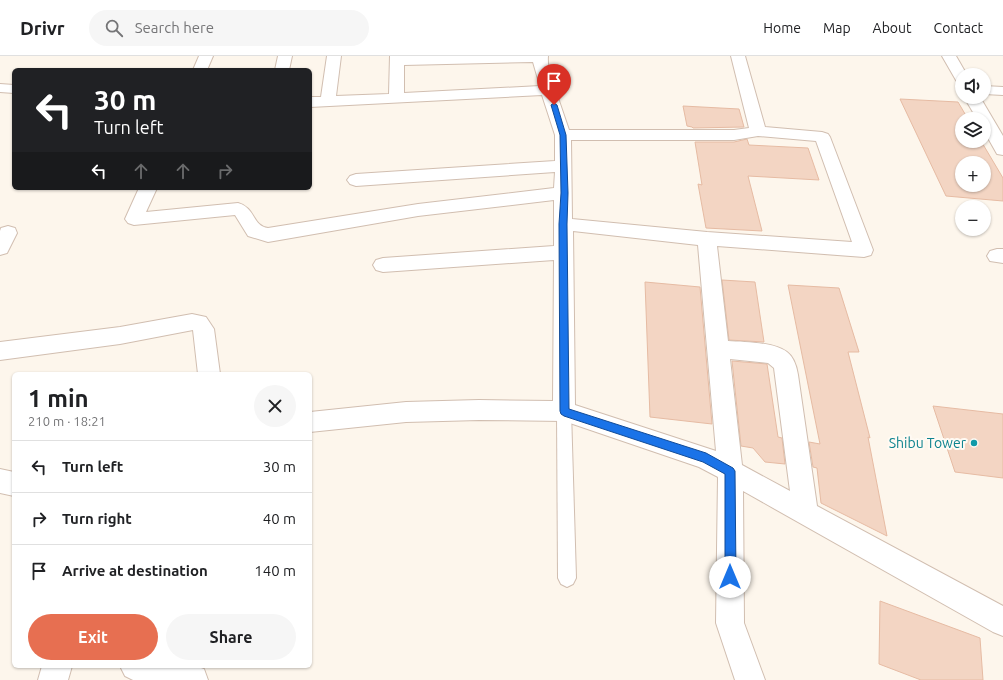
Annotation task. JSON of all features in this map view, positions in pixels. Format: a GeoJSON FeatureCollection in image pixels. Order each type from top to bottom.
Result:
{"type":"FeatureCollection","features":[{"type":"Feature","properties":{"kind":"street"},"geometry":{"type":"LineString","coordinates":[[201,68],[206,56]]}},
{"type":"Feature","properties":{"kind":"street"},"geometry":{"type":"LineString","coordinates":[[283,68],[286,56]]}},
{"type":"Feature","properties":{"kind":"street"},"geometry":{"type":"LineString","coordinates":[[328,101],[334,56]]}},
{"type":"Feature","properties":{"kind":"street"},"geometry":{"type":"LineString","coordinates":[[738,56],[758,131]]}},
{"type":"Feature","properties":{"kind":"street"},"geometry":{"type":"LineString","coordinates":[[949,56],[956,68]]}},
{"type":"Feature","properties":{"kind":"street"},"geometry":{"type":"LineString","coordinates":[[396,98],[397,58],[541,57],[540,64],[550,90],[563,135],[564,411]]}},
{"type":"Feature","properties":{"kind":"street"},"geometry":{"type":"LineString","coordinates":[[0,88],[12,89]]}},
{"type":"Feature","properties":{"kind":"street"},"geometry":{"type":"LineString","coordinates":[[312,102],[550,90]]}},
{"type":"Feature","properties":{"kind":"street"},"geometry":{"type":"LineString","coordinates":[[991,90],[1003,91]]}},
{"type":"Feature","properties":{"kind":"street"},"geometry":{"type":"LineString","coordinates":[[976,104],[1003,150]]}},
{"type":"Feature","properties":{"kind":"street"},"geometry":{"type":"LineString","coordinates":[[563,135],[734,135],[758,131],[822,137],[864,250],[707,239],[563,224]]}},
{"type":"Feature","properties":{"kind":"street"},"geometry":{"type":"LineString","coordinates":[[356,180],[564,166]]}},
{"type":"Feature","properties":{"kind":"street"},"geometry":{"type":"LineString","coordinates":[[147,190],[134,219],[238,209],[255,232],[268,235],[418,210],[564,193]]}},
{"type":"Feature","properties":{"kind":"street"},"geometry":{"type":"LineString","coordinates":[[707,239],[730,471],[730,623],[750,680]]}},
{"type":"Feature","properties":{"kind":"street"},"geometry":{"type":"LineString","coordinates":[[383,265],[563,252]]}},
{"type":"Feature","properties":{"kind":"street"},"geometry":{"type":"LineString","coordinates":[[0,351],[79,342],[198,322],[203,329],[209,372]]}},
{"type":"Feature","properties":{"kind":"street"},"geometry":{"type":"LineString","coordinates":[[718,348],[769,355],[778,357],[783,362],[787,375],[805,512]]}},
{"type":"Feature","properties":{"kind":"street"},"geometry":{"type":"LineString","coordinates":[[312,422],[406,412],[479,410],[564,411],[706,458],[1003,622]]}},
{"type":"Feature","properties":{"kind":"street"},"geometry":{"type":"LineString","coordinates":[[0,482],[12,484]]}},
{"type":"Feature","properties":{"kind":"street"},"geometry":{"type":"LineString","coordinates":[[53,680],[56,668]]}},
{"type":"Feature","properties":{"kind":"street"},"geometry":{"type":"LineString","coordinates":[[143,668],[193,680]]}},
{"type":"Feature","properties":{"kind":"lane"},"geometry":{"type":"LineString","coordinates":[[564,411],[567,578]]}},
{"type":"Feature","properties":{"kind":"building"},"geometry":{"type":"Polygon","coordinates":[[[900,99],[955,102],[955,104],[959,104],[964,112],[955,112],[955,148],[985,148],[990,156],[955,156],[955,192],[991,192],[991,158],[1003,178],[1003,201],[946,196],[900,99]]]}},
{"type":"Feature","properties":{"kind":"building"},"geometry":{"type":"Polygon","coordinates":[[[683,106],[739,109],[744,127],[693,128],[687,126],[683,106]]]}},
{"type":"Feature","properties":{"kind":"building"},"geometry":{"type":"Polygon","coordinates":[[[747,139],[749,145],[808,148],[819,180],[748,176],[762,231],[706,228],[698,184],[702,185],[695,142],[734,142],[747,139]]]}},
{"type":"Feature","properties":{"kind":"building"},"geometry":{"type":"Polygon","coordinates":[[[722,280],[755,282],[764,342],[729,340],[722,280]]]}},
{"type":"Feature","properties":{"kind":"building"},"geometry":{"type":"Polygon","coordinates":[[[645,282],[700,287],[712,424],[650,417],[645,282]]]}},
{"type":"Feature","properties":{"kind":"building"},"geometry":{"type":"Polygon","coordinates":[[[788,285],[839,288],[859,352],[848,352],[870,438],[868,437],[887,536],[821,503],[817,468],[813,467],[809,442],[820,444],[788,285]]]}},
{"type":"Feature","properties":{"kind":"building"},"geometry":{"type":"Polygon","coordinates":[[[732,361],[767,364],[778,437],[782,438],[785,464],[765,462],[753,448],[741,446],[732,361]]]}},
{"type":"Feature","properties":{"kind":"building","name":"Shibu Tower"},"geometry":{"type":"Polygon","coordinates":[[[933,406],[1003,414],[1003,478],[955,472],[933,406]]]}},
{"type":"Feature","properties":{"kind":"building"},"geometry":{"type":"Polygon","coordinates":[[[880,601],[980,638],[983,680],[921,680],[879,664],[880,601]]]}},
{"type":"Feature","properties":{"kind":"place","name":"Shibu Tower"},"geometry":{"type":"Point","coordinates":[974,443]}},
{"type":"Feature","properties":{"kind":"route"},"geometry":{"type":"LineString","coordinates":[[554,105],[563,135],[564,411],[706,458],[730,471],[730,577]]}}]}
